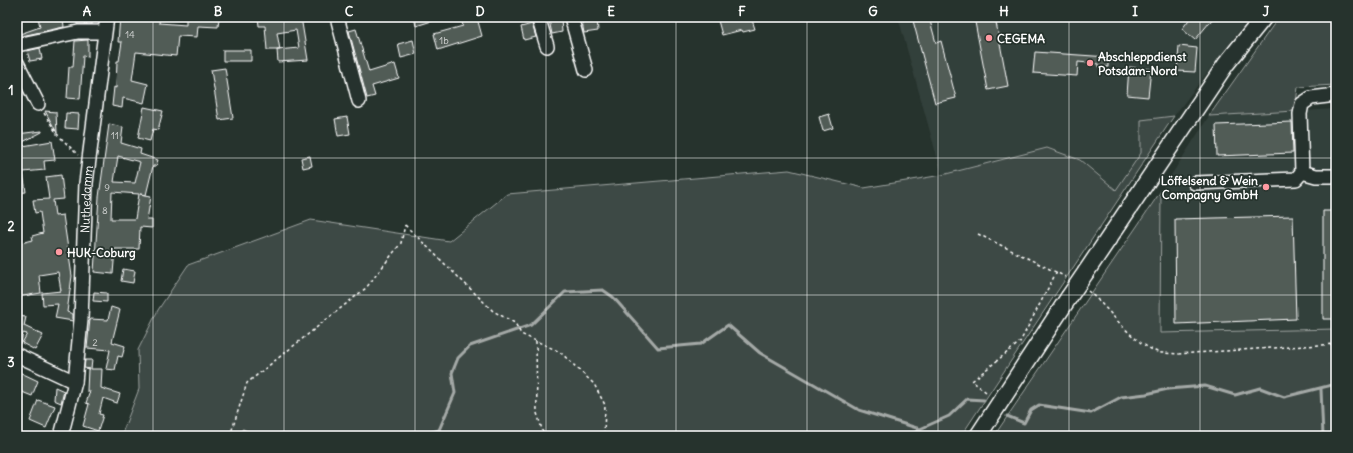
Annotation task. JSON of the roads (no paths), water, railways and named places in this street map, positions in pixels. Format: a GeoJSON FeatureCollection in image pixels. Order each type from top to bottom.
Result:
{"type":"FeatureCollection","features":[{"type":"Feature","properties":{"kind":"main road"},"geometry":{"type":"LineString","coordinates":[[978,436],[1069,297],[1226,64],[1264,17]]}},
{"type":"Feature","properties":{"kind":"street","name":"Nuthedamm"},"geometry":{"type":"LineString","coordinates":[[61,436],[75,382],[81,320],[85,197],[107,17]]}},
{"type":"Feature","properties":{"kind":"street"},"geometry":{"type":"LineString","coordinates":[[337,17],[359,101]]}},
{"type":"Feature","properties":{"kind":"street"},"geometry":{"type":"LineString","coordinates":[[538,17],[547,46]]}},
{"type":"Feature","properties":{"kind":"street"},"geometry":{"type":"LineString","coordinates":[[570,17],[586,70]]}},
{"type":"Feature","properties":{"kind":"street"},"geometry":{"type":"LineString","coordinates":[[17,45],[78,32],[104,32]]}},
{"type":"Feature","properties":{"kind":"street"},"geometry":{"type":"LineString","coordinates":[[17,63],[38,104]]}},
{"type":"Feature","properties":{"kind":"street"},"geometry":{"type":"LineString","coordinates":[[1195,183],[1296,179],[1302,172],[1302,104],[1311,98],[1336,95]]}},
{"type":"Feature","properties":{"kind":"street"},"geometry":{"type":"LineString","coordinates":[[1302,172],[1316,176],[1336,176]]}},
{"type":"Feature","properties":{"kind":"street"},"geometry":{"type":"LineString","coordinates":[[17,355],[75,382]]}},
{"type":"Feature","properties":{"kind":"waterway"},"geometry":{"type":"LineString","coordinates":[[420,436],[439,430],[455,393],[452,373],[458,358],[470,346],[531,325],[565,292],[603,290],[613,297],[658,348],[701,344],[728,325],[760,353],[859,410],[920,429],[949,416],[967,399],[984,400]]}},
{"type":"Feature","properties":{"kind":"waterway"},"geometry":{"type":"LineString","coordinates":[[1007,416],[1024,423],[1031,410],[1039,405],[1091,413],[1121,397],[1146,394],[1168,389],[1205,386],[1235,395],[1260,388],[1284,397],[1336,384]]}},
{"type":"Feature","properties":{"kind":"waterway"},"geometry":{"type":"LineString","coordinates":[[1321,389],[1323,436]]}},
{"type":"Feature","properties":{"kind":"waterway"},"geometry":{"type":"LineString","coordinates":[[910,436],[920,429]]}},
{"type":"Feature","properties":{"kind":"waterway"},"geometry":{"type":"LineString","coordinates":[[242,436],[243,430],[256,436]]}},
{"type":"Feature","properties":{"kind":"place","name":"CEGEMA"},"geometry":{"type":"Point","coordinates":[989,38]}},
{"type":"Feature","properties":{"kind":"place","name":"Abschleppdienst Potsdam-Nord"},"geometry":{"type":"Point","coordinates":[1090,63]}},
{"type":"Feature","properties":{"kind":"place","name":"Löffelsend & Wein Compagny GmbH"},"geometry":{"type":"Point","coordinates":[1266,187]}},
{"type":"Feature","properties":{"kind":"place","name":"HUK-Coburg"},"geometry":{"type":"Point","coordinates":[59,252]}}]}
